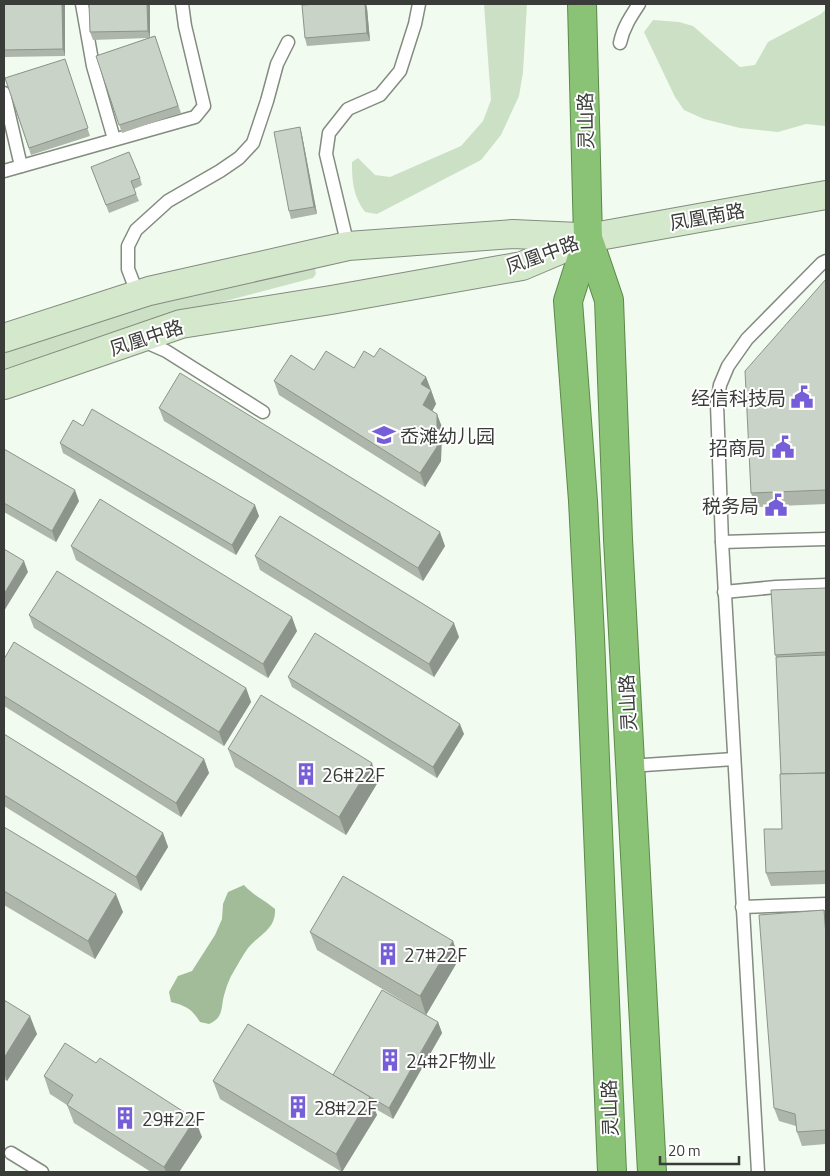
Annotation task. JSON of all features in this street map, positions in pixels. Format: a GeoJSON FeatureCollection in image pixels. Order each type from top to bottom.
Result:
{"type":"FeatureCollection","features":[{"type":"Feature","properties":{"kind":"highway","name":"灵山路"},"geometry":{"type":"LineString","coordinates":[[582,4],[588,238],[610,300],[618,540],[652,1172]]}},
{"type":"Feature","properties":{"kind":"highway","name":"灵山路"},"geometry":{"type":"LineString","coordinates":[[588,238],[568,301],[583,501],[589,618],[612,1172]]}},
{"type":"Feature","properties":{"kind":"main road","name":"凤凰南路"},"geometry":{"type":"LineString","coordinates":[[588,238],[826,195]]}},
{"type":"Feature","properties":{"kind":"main road","name":"凤凰中路"},"geometry":{"type":"LineString","coordinates":[[4,338],[138,294],[348,246],[513,234],[588,238]]}},
{"type":"Feature","properties":{"kind":"main road","name":"凤凰中路"},"geometry":{"type":"LineString","coordinates":[[4,385],[181,324],[332,300],[522,266],[588,238]]}},
{"type":"Feature","properties":{"kind":"lane"},"geometry":{"type":"LineString","coordinates":[[82,4],[93,66],[114,139]]}},
{"type":"Feature","properties":{"kind":"lane"},"geometry":{"type":"LineString","coordinates":[[4,171],[195,117],[204,106],[185,26],[182,4]]}},
{"type":"Feature","properties":{"kind":"lane"},"geometry":{"type":"LineString","coordinates":[[348,246],[326,154],[329,134],[348,109],[380,95],[400,71],[415,24],[419,4]]}},
{"type":"Feature","properties":{"kind":"lane"},"geometry":{"type":"LineString","coordinates":[[620,43],[622,34],[639,4]]}},
{"type":"Feature","properties":{"kind":"lane"},"geometry":{"type":"LineString","coordinates":[[138,294],[128,270],[128,246],[136,230],[168,201],[220,171],[239,158],[253,143],[277,64],[288,42]]}},
{"type":"Feature","properties":{"kind":"lane"},"geometry":{"type":"LineString","coordinates":[[4,93],[21,166]]}},
{"type":"Feature","properties":{"kind":"lane"},"geometry":{"type":"LineString","coordinates":[[758,1172],[724,592],[717,404],[720,385],[728,366],[747,339],[826,260]]}},
{"type":"Feature","properties":{"kind":"lane"},"geometry":{"type":"LineString","coordinates":[[139,338],[166,351],[263,412]]}},
{"type":"Feature","properties":{"kind":"lane"},"geometry":{"type":"LineString","coordinates":[[722,542],[826,539]]}},
{"type":"Feature","properties":{"kind":"lane"},"geometry":{"type":"LineString","coordinates":[[724,592],[826,585]]}},
{"type":"Feature","properties":{"kind":"lane"},"geometry":{"type":"LineString","coordinates":[[644,764],[734,759]]}},
{"type":"Feature","properties":{"kind":"lane"},"geometry":{"type":"LineString","coordinates":[[742,907],[826,904]]}},
{"type":"Feature","properties":{"kind":"lane"},"geometry":{"type":"LineString","coordinates":[[12,1153],[42,1172]]}},
{"type":"Feature","properties":{"kind":"shaded area"},"geometry":{"type":"Polygon","coordinates":[[[484,4],[527,4],[523,72],[519,96],[501,135],[481,160],[377,214],[365,212],[354,188],[352,162],[358,158],[375,175],[390,177],[461,146],[483,121],[491,100],[484,4]]]}},
{"type":"Feature","properties":{"kind":"shaded area"},"geometry":{"type":"Polygon","coordinates":[[[826,9],[826,126],[806,124],[778,132],[740,128],[704,119],[684,110],[675,97],[644,32],[653,20],[679,22],[693,26],[740,67],[755,65],[768,42],[821,14],[826,9]]]}},
{"type":"Feature","properties":{"kind":"shaded area"},"geometry":{"type":"Polygon","coordinates":[[[310,265],[315,268],[316,274],[313,278],[187,311],[4,369],[4,351],[193,292],[310,265]]]}},
{"type":"Feature","properties":{"kind":"shaded area"},"geometry":{"type":"Polygon","coordinates":[[[244,885],[275,909],[275,916],[266,931],[248,948],[233,973],[218,1018],[209,1024],[200,1022],[188,1008],[171,1002],[169,992],[178,976],[192,971],[215,935],[222,919],[223,904],[228,892],[244,885]]]}},
{"type":"Feature","properties":{"kind":"building"},"geometry":{"type":"Polygon","coordinates":[[[4,4],[62,4],[63,49],[4,50],[4,4]]]}},
{"type":"Feature","properties":{"kind":"building"},"geometry":{"type":"Polygon","coordinates":[[[89,4],[147,4],[148,31],[90,32],[89,4]]]}},
{"type":"Feature","properties":{"kind":"building"},"geometry":{"type":"Polygon","coordinates":[[[365,4],[367,33],[305,38],[302,5],[365,4]]]}},
{"type":"Feature","properties":{"kind":"building"},"geometry":{"type":"Polygon","coordinates":[[[155,36],[178,106],[119,125],[96,56],[155,36]]]}},
{"type":"Feature","properties":{"kind":"building"},"geometry":{"type":"Polygon","coordinates":[[[65,59],[88,128],[29,148],[5,78],[65,59]]]}},
{"type":"Feature","properties":{"kind":"building"},"geometry":{"type":"Polygon","coordinates":[[[300,127],[314,207],[289,211],[274,132],[300,127]]]}},
{"type":"Feature","properties":{"kind":"building"},"geometry":{"type":"Polygon","coordinates":[[[129,152],[140,178],[131,181],[136,194],[106,205],[91,167],[129,152]]]}},
{"type":"Feature","properties":{"kind":"building"},"geometry":{"type":"Polygon","coordinates":[[[826,279],[826,490],[751,493],[745,371],[826,279]]]}},
{"type":"Feature","properties":{"kind":"building"},"geometry":{"type":"Polygon","coordinates":[[[380,348],[426,377],[421,384],[431,390],[423,405],[437,414],[437,447],[420,473],[274,381],[291,355],[314,370],[326,351],[354,368],[364,351],[374,357],[380,348]]]}},
{"type":"Feature","properties":{"kind":"building"},"geometry":{"type":"Polygon","coordinates":[[[180,373],[440,532],[418,568],[159,408],[180,373]]]}},
{"type":"Feature","properties":{"kind":"building"},"geometry":{"type":"Polygon","coordinates":[[[92,409],[255,505],[232,545],[60,443],[73,420],[83,426],[92,409]]]}},
{"type":"Feature","properties":{"kind":"building"},"geometry":{"type":"Polygon","coordinates":[[[4,449],[75,490],[52,531],[4,503],[4,449]]]}},
{"type":"Feature","properties":{"kind":"building"},"geometry":{"type":"Polygon","coordinates":[[[100,499],[292,617],[263,664],[71,546],[100,499]]]}},
{"type":"Feature","properties":{"kind":"building"},"geometry":{"type":"Polygon","coordinates":[[[280,516],[454,623],[429,664],[255,556],[280,516]]]}},
{"type":"Feature","properties":{"kind":"building"},"geometry":{"type":"Polygon","coordinates":[[[4,549],[24,561],[4,594],[4,549]]]}},
{"type":"Feature","properties":{"kind":"building"},"geometry":{"type":"Polygon","coordinates":[[[57,571],[246,688],[219,732],[29,615],[57,571]]]}},
{"type":"Feature","properties":{"kind":"building"},"geometry":{"type":"Polygon","coordinates":[[[826,588],[826,652],[775,655],[771,590],[826,588]]]}},
{"type":"Feature","properties":{"kind":"building"},"geometry":{"type":"Polygon","coordinates":[[[315,633],[460,724],[433,767],[288,677],[315,633]]]}},
{"type":"Feature","properties":{"kind":"building"},"geometry":{"type":"Polygon","coordinates":[[[14,642],[204,759],[176,803],[4,696],[4,659],[14,642]]]}},
{"type":"Feature","properties":{"kind":"building"},"geometry":{"type":"Polygon","coordinates":[[[826,655],[826,773],[781,774],[776,657],[826,655]]]}},
{"type":"Feature","properties":{"kind":"building","name":"26#22F"},"geometry":{"type":"Polygon","coordinates":[[[261,695],[372,763],[339,817],[228,749],[261,695]]]}},
{"type":"Feature","properties":{"kind":"building"},"geometry":{"type":"Polygon","coordinates":[[[4,734],[163,833],[136,877],[4,795],[4,734]]]}},
{"type":"Feature","properties":{"kind":"building"},"geometry":{"type":"Polygon","coordinates":[[[826,773],[826,871],[766,873],[764,829],[782,829],[780,774],[826,773]]]}},
{"type":"Feature","properties":{"kind":"building"},"geometry":{"type":"Polygon","coordinates":[[[4,827],[116,894],[88,941],[4,891],[4,827]]]}},
{"type":"Feature","properties":{"kind":"building","name":"27#22F"},"geometry":{"type":"Polygon","coordinates":[[[343,876],[453,941],[420,996],[310,932],[343,876]]]}},
{"type":"Feature","properties":{"kind":"building"},"geometry":{"type":"Polygon","coordinates":[[[824,910],[826,936],[826,1130],[797,1132],[795,1114],[774,1108],[759,915],[824,910]]]}},
{"type":"Feature","properties":{"kind":"building","name":"24#2F物业"},"geometry":{"type":"Polygon","coordinates":[[[382,990],[438,1022],[389,1108],[333,1075],[382,990]]]}},
{"type":"Feature","properties":{"kind":"building"},"geometry":{"type":"Polygon","coordinates":[[[4,1000],[30,1016],[4,1058],[4,1000]]]}},
{"type":"Feature","properties":{"kind":"building","name":"28#22F"},"geometry":{"type":"Polygon","coordinates":[[[248,1024],[370,1097],[336,1154],[213,1081],[248,1024]]]}},
{"type":"Feature","properties":{"kind":"building","name":"29#22F"},"geometry":{"type":"Polygon","coordinates":[[[65,1043],[96,1063],[100,1058],[195,1119],[164,1167],[67,1105],[73,1095],[44,1076],[65,1043]]]}},
{"type":"Feature","properties":{"kind":"place","name":"经信科技局"},"geometry":{"type":"Point","coordinates":[802,397]}},
{"type":"Feature","properties":{"kind":"place","name":"岙滩幼儿园"},"geometry":{"type":"Point","coordinates":[384,435]}},
{"type":"Feature","properties":{"kind":"place","name":"招商局"},"geometry":{"type":"Point","coordinates":[783,447]}},
{"type":"Feature","properties":{"kind":"place","name":"税务局"},"geometry":{"type":"Point","coordinates":[776,505]}},
{"type":"Feature","properties":{"kind":"place","name":"26#22F"},"geometry":{"type":"Point","coordinates":[306,774]}},
{"type":"Feature","properties":{"kind":"place","name":"27#22F"},"geometry":{"type":"Point","coordinates":[388,954]}},
{"type":"Feature","properties":{"kind":"place","name":"24#2F物业"},"geometry":{"type":"Point","coordinates":[390,1060]}},
{"type":"Feature","properties":{"kind":"place","name":"28#22F"},"geometry":{"type":"Point","coordinates":[298,1107]}},
{"type":"Feature","properties":{"kind":"place","name":"29#22F"},"geometry":{"type":"Point","coordinates":[125,1118]}}]}
